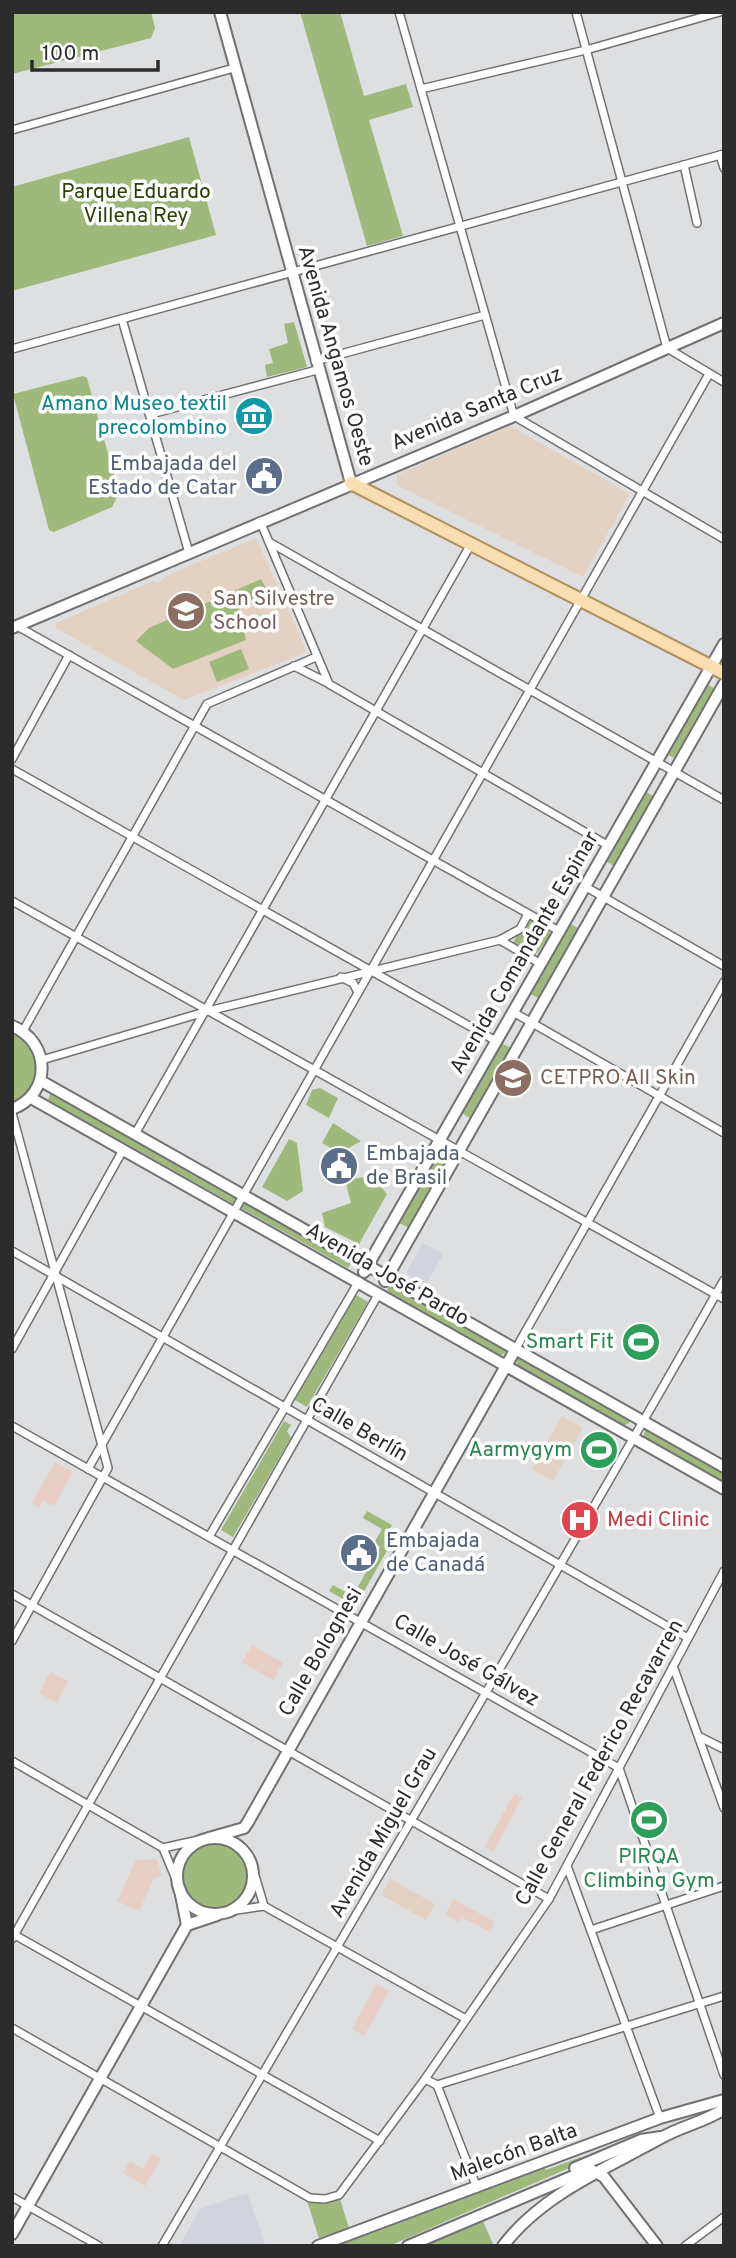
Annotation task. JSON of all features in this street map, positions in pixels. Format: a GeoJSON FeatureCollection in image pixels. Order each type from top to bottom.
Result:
{"type":"FeatureCollection","features":[{"type":"Feature","properties":{"kind":"main road","name":"Avenida Angamos Oeste"},"geometry":{"type":"LineString","coordinates":[[220,12],[316,366],[351,483],[718,666],[724,673]]}},
{"type":"Feature","properties":{"kind":"main road","name":"Avenida Santa Cruz"},"geometry":{"type":"LineString","coordinates":[[14,627],[514,416],[724,323]]}},
{"type":"Feature","properties":{"kind":"main road"},"geometry":{"type":"LineString","coordinates":[[12,612],[14,627]]}},
{"type":"Feature","properties":{"kind":"main road","name":"Avenida Comandante Espinar"},"geometry":{"type":"LineString","coordinates":[[359,1281],[657,762],[718,666],[724,643]]}},
{"type":"Feature","properties":{"kind":"main road","name":"Avenida Comandante Espinar"},"geometry":{"type":"LineString","coordinates":[[379,1293],[724,684]]}},
{"type":"Feature","properties":{"kind":"main road"},"geometry":{"type":"LineString","coordinates":[[12,1026],[23,1031],[37,1046],[42,1060],[41,1081],[31,1098],[12,1111]]}},
{"type":"Feature","properties":{"kind":"main road","name":"Avenida José Pardo"},"geometry":{"type":"LineString","coordinates":[[41,1081],[724,1467]]}},
{"type":"Feature","properties":{"kind":"main road","name":"Avenida José Pardo"},"geometry":{"type":"LineString","coordinates":[[31,1098],[724,1489]]}},
{"type":"Feature","properties":{"kind":"main road","name":"Calle Bolognesi"},"geometry":{"type":"LineString","coordinates":[[244,1828],[516,1350]]}},
{"type":"Feature","properties":{"kind":"main road"},"geometry":{"type":"LineString","coordinates":[[12,2234],[187,1925],[177,1873],[182,1857],[189,1848],[206,1839],[244,1828],[252,1866],[248,1895],[228,1912],[187,1925]]}},
{"type":"Feature","properties":{"kind":"main road"},"geometry":{"type":"LineString","coordinates":[[206,1839],[235,1843],[252,1866]]}},
{"type":"Feature","properties":{"kind":"main road"},"geometry":{"type":"LineString","coordinates":[[179,1887],[196,1909],[210,1914],[228,1912]]}},
{"type":"Feature","properties":{"kind":"main road","name":"Malecón Balta"},"geometry":{"type":"LineString","coordinates":[[318,2246],[660,2119],[724,2100]]}},
{"type":"Feature","properties":{"kind":"main road"},"geometry":{"type":"LineString","coordinates":[[503,2246],[524,2220],[551,2200],[661,2137],[724,2109]]}},
{"type":"Feature","properties":{"kind":"main road"},"geometry":{"type":"LineString","coordinates":[[396,2246],[601,2156],[641,2140],[661,2137]]}},
{"type":"Feature","properties":{"kind":"main road"},"geometry":{"type":"LineString","coordinates":[[408,2246],[592,2169],[600,2173],[657,2246]]}},
{"type":"Feature","properties":{"kind":"main road"},"geometry":{"type":"LineString","coordinates":[[498,2207],[506,2209],[546,2194],[551,2200]]}},
{"type":"Feature","properties":{"kind":"street"},"geometry":{"type":"LineString","coordinates":[[400,12],[514,416],[724,539]]}},
{"type":"Feature","properties":{"kind":"street"},"geometry":{"type":"LineString","coordinates":[[576,12],[667,348],[724,382]]}},
{"type":"Feature","properties":{"kind":"street"},"geometry":{"type":"LineString","coordinates":[[421,89],[586,50],[720,12]]}},
{"type":"Feature","properties":{"kind":"street"},"geometry":{"type":"LineString","coordinates":[[12,130],[234,68]]}},
{"type":"Feature","properties":{"kind":"street"},"geometry":{"type":"LineString","coordinates":[[12,349],[290,270],[460,227],[684,164],[722,155],[724,168]]}},
{"type":"Feature","properties":{"kind":"street"},"geometry":{"type":"LineString","coordinates":[[684,164],[697,223]]}},
{"type":"Feature","properties":{"kind":"street"},"geometry":{"type":"LineString","coordinates":[[151,414],[485,315]]}},
{"type":"Feature","properties":{"kind":"street"},"geometry":{"type":"LineString","coordinates":[[122,319],[189,553]]}},
{"type":"Feature","properties":{"kind":"street"},"geometry":{"type":"LineString","coordinates":[[88,1469],[709,374]]}},
{"type":"Feature","properties":{"kind":"street"},"geometry":{"type":"LineString","coordinates":[[260,522],[328,684]]}},
{"type":"Feature","properties":{"kind":"street"},"geometry":{"type":"LineString","coordinates":[[269,542],[724,800]]}},
{"type":"Feature","properties":{"kind":"street"},"geometry":{"type":"LineString","coordinates":[[135,1134],[208,1011],[471,544]]}},
{"type":"Feature","properties":{"kind":"street"},"geometry":{"type":"LineString","coordinates":[[275,557],[287,552]]}},
{"type":"Feature","properties":{"kind":"street"},"geometry":{"type":"LineString","coordinates":[[14,627],[69,655],[559,931]]}},
{"type":"Feature","properties":{"kind":"street"},"geometry":{"type":"LineString","coordinates":[[12,759],[69,655]]}},
{"type":"Feature","properties":{"kind":"street"},"geometry":{"type":"LineString","coordinates":[[23,1031],[209,702],[316,657]]}},
{"type":"Feature","properties":{"kind":"street"},"geometry":{"type":"LineString","coordinates":[[294,666],[609,846]]}},
{"type":"Feature","properties":{"kind":"street"},"geometry":{"type":"LineString","coordinates":[[12,769],[496,1041]]}},
{"type":"Feature","properties":{"kind":"street"},"geometry":{"type":"LineString","coordinates":[[586,887],[724,966]]}},
{"type":"Feature","properties":{"kind":"street"},"geometry":{"type":"LineString","coordinates":[[12,901],[724,1299]]}},
{"type":"Feature","properties":{"kind":"street"},"geometry":{"type":"LineString","coordinates":[[42,1060],[208,1011],[500,940],[520,929],[528,914]]}},
{"type":"Feature","properties":{"kind":"street"},"geometry":{"type":"LineString","coordinates":[[500,940],[541,964]]}},
{"type":"Feature","properties":{"kind":"street"},"geometry":{"type":"LineString","coordinates":[[384,978],[384,970],[389,965]]}},
{"type":"Feature","properties":{"kind":"street"},"geometry":{"type":"LineString","coordinates":[[341,977],[349,980],[358,992]]}},
{"type":"Feature","properties":{"kind":"street"},"geometry":{"type":"LineString","coordinates":[[516,1350],[724,982]]}},
{"type":"Feature","properties":{"kind":"street"},"geometry":{"type":"LineString","coordinates":[[193,1015],[196,1009],[194,1003]]}},
{"type":"Feature","properties":{"kind":"street"},"geometry":{"type":"LineString","coordinates":[[513,1012],[724,1133]]}},
{"type":"Feature","properties":{"kind":"street"},"geometry":{"type":"LineString","coordinates":[[12,1111],[108,1468],[12,1641]]}},
{"type":"Feature","properties":{"kind":"street"},"geometry":{"type":"LineString","coordinates":[[12,1349],[123,1150]]}},
{"type":"Feature","properties":{"kind":"street","name":"Calle Berlín"},"geometry":{"type":"LineString","coordinates":[[12,1251],[688,1637]]}},
{"type":"Feature","properties":{"kind":"street","name":"Avenida Miguel Grau"},"geometry":{"type":"LineString","coordinates":[[162,2246],[485,1692],[562,1566],[724,1280]]}},
{"type":"Feature","properties":{"kind":"street"},"geometry":{"type":"LineString","coordinates":[[210,1535],[359,1281]]}},
{"type":"Feature","properties":{"kind":"street"},"geometry":{"type":"LineString","coordinates":[[379,1293],[158,1677],[13,1936],[380,2141]]}},
{"type":"Feature","properties":{"kind":"street","name":"Calle José Gálvez"},"geometry":{"type":"LineString","coordinates":[[12,1426],[210,1535],[619,1768]]}},
{"type":"Feature","properties":{"kind":"street"},"geometry":{"type":"LineString","coordinates":[[98,1434],[107,1434]]}},
{"type":"Feature","properties":{"kind":"street","name":"Calle General Federico Recavarren"},"geometry":{"type":"LineString","coordinates":[[220,2147],[310,2198],[325,2199],[345,2189],[425,2079],[549,1899],[724,1571]]}},
{"type":"Feature","properties":{"kind":"street"},"geometry":{"type":"LineString","coordinates":[[12,1594],[549,1899]]}},
{"type":"Feature","properties":{"kind":"street"},"geometry":{"type":"LineString","coordinates":[[673,1665],[724,1808]]}},
{"type":"Feature","properties":{"kind":"street"},"geometry":{"type":"LineString","coordinates":[[700,1738],[724,1749]]}},
{"type":"Feature","properties":{"kind":"street"},"geometry":{"type":"LineString","coordinates":[[12,1761],[163,1848],[179,1887]]}},
{"type":"Feature","properties":{"kind":"street"},"geometry":{"type":"LineString","coordinates":[[619,1768],[724,2075]]}},
{"type":"Feature","properties":{"kind":"street"},"geometry":{"type":"LineString","coordinates":[[163,1848],[206,1839]]}},
{"type":"Feature","properties":{"kind":"street"},"geometry":{"type":"LineString","coordinates":[[252,1866],[264,1906]]}},
{"type":"Feature","properties":{"kind":"street"},"geometry":{"type":"LineString","coordinates":[[567,1866],[660,2119]]}},
{"type":"Feature","properties":{"kind":"street"},"geometry":{"type":"LineString","coordinates":[[591,1930],[724,1886]]}},
{"type":"Feature","properties":{"kind":"street"},"geometry":{"type":"LineString","coordinates":[[228,1912],[264,1906],[466,2019]]}},
{"type":"Feature","properties":{"kind":"street"},"geometry":{"type":"LineString","coordinates":[[437,2085],[724,1996]]}},
{"type":"Feature","properties":{"kind":"street"},"geometry":{"type":"LineString","coordinates":[[12,2028],[220,2147]]}},
{"type":"Feature","properties":{"kind":"street"},"geometry":{"type":"LineString","coordinates":[[425,2079],[437,2085],[477,2188]]}},
{"type":"Feature","properties":{"kind":"street"},"geometry":{"type":"LineString","coordinates":[[12,2197],[99,2246]]}},
{"type":"Feature","properties":{"kind":"street"},"geometry":{"type":"LineString","coordinates":[[685,2246],[724,2217]]}},
{"type":"Feature","properties":{"kind":"shaded area"},"geometry":{"type":"Polygon","coordinates":[[[510,426],[630,494],[583,577],[397,485],[397,475],[510,426]]]}},
{"type":"Feature","properties":{"kind":"shaded area","name":"San Silvestre School"},"geometry":{"type":"Polygon","coordinates":[[[256,538],[307,652],[184,700],[56,628],[56,623],[153,581],[158,583],[168,575],[256,538]]]}},
{"type":"Feature","properties":{"kind":"shaded area"},"geometry":{"type":"Polygon","coordinates":[[[423,1243],[443,1254],[426,1285],[408,1275],[407,1271],[423,1243]]]}},
{"type":"Feature","properties":{"kind":"shaded area"},"geometry":{"type":"Polygon","coordinates":[[[562,1416],[583,1428],[553,1481],[532,1469],[562,1416]]]}},
{"type":"Feature","properties":{"kind":"shaded area"},"geometry":{"type":"Polygon","coordinates":[[[55,1462],[73,1472],[54,1506],[43,1500],[39,1508],[32,1503],[55,1462]]]}},
{"type":"Feature","properties":{"kind":"shaded area"},"geometry":{"type":"Polygon","coordinates":[[[252,1645],[283,1663],[273,1680],[242,1662],[252,1645]]]}},
{"type":"Feature","properties":{"kind":"shaded area"},"geometry":{"type":"Polygon","coordinates":[[[50,1672],[68,1681],[57,1703],[39,1693],[50,1672]]]}},
{"type":"Feature","properties":{"kind":"shaded area"},"geometry":{"type":"Polygon","coordinates":[[[514,1794],[522,1798],[493,1852],[485,1847],[514,1794]]]}},
{"type":"Feature","properties":{"kind":"shaded area"},"geometry":{"type":"Polygon","coordinates":[[[157,1859],[162,1875],[153,1880],[139,1911],[117,1901],[136,1860],[157,1859]]]}},
{"type":"Feature","properties":{"kind":"shaded area"},"geometry":{"type":"Polygon","coordinates":[[[390,1879],[435,1904],[426,1920],[381,1895],[390,1879]]]}},
{"type":"Feature","properties":{"kind":"shaded area"},"geometry":{"type":"Polygon","coordinates":[[[453,1899],[495,1922],[490,1932],[463,1918],[459,1922],[445,1915],[453,1899]]]}},
{"type":"Feature","properties":{"kind":"shaded area"},"geometry":{"type":"Polygon","coordinates":[[[376,1984],[389,1991],[364,2036],[352,2029],[376,1984]]]}},
{"type":"Feature","properties":{"kind":"shaded area"},"geometry":{"type":"Polygon","coordinates":[[[152,2154],[161,2159],[145,2186],[123,2173],[130,2161],[143,2169],[152,2154]]]}},
{"type":"Feature","properties":{"kind":"shaded area"},"geometry":{"type":"Polygon","coordinates":[[[247,2193],[266,2246],[179,2246],[200,2209],[247,2193]]]}},
{"type":"Feature","properties":{"kind":"green space"},"geometry":{"type":"Polygon","coordinates":[[[12,12],[151,12],[155,28],[151,38],[12,74],[12,12]]]}},
{"type":"Feature","properties":{"kind":"green space"},"geometry":{"type":"Polygon","coordinates":[[[300,12],[340,12],[364,96],[406,84],[413,107],[369,120],[403,236],[367,246],[300,12]]]}},
{"type":"Feature","properties":{"kind":"green space","name":"Parque Eduardo Villena Rey"},"geometry":{"type":"Polygon","coordinates":[[[189,137],[216,235],[12,291],[12,187],[189,137]]]}},
{"type":"Feature","properties":{"kind":"green space"},"geometry":{"type":"Polygon","coordinates":[[[294,322],[307,367],[267,377],[265,365],[273,363],[269,349],[288,343],[284,324],[294,322]]]}},
{"type":"Feature","properties":{"kind":"green space"},"geometry":{"type":"Polygon","coordinates":[[[83,376],[87,378],[119,493],[112,507],[54,532],[49,530],[13,394],[83,376]]]}},
{"type":"Feature","properties":{"kind":"green space"},"geometry":{"type":"Polygon","coordinates":[[[261,579],[270,595],[239,609],[246,640],[173,669],[136,641],[149,628],[261,579]]]}},
{"type":"Feature","properties":{"kind":"green space"},"geometry":{"type":"Polygon","coordinates":[[[241,649],[249,669],[217,682],[209,662],[241,649]]]}},
{"type":"Feature","properties":{"kind":"green space"},"geometry":{"type":"Polygon","coordinates":[[[704,683],[714,688],[674,758],[664,753],[704,683]]]}},
{"type":"Feature","properties":{"kind":"green space"},"geometry":{"type":"Polygon","coordinates":[[[643,790],[653,796],[614,866],[604,860],[643,790]]]}},
{"type":"Feature","properties":{"kind":"green space"},"geometry":{"type":"Polygon","coordinates":[[[527,916],[548,928],[551,935],[534,957],[512,945],[527,916]]]}},
{"type":"Feature","properties":{"kind":"green space"},"geometry":{"type":"Polygon","coordinates":[[[569,923],[578,928],[538,998],[529,993],[569,923]]]}},
{"type":"Feature","properties":{"kind":"green space"},"geometry":{"type":"Polygon","coordinates":[[[12,1030],[21,1035],[34,1050],[39,1069],[34,1089],[26,1098],[12,1105],[12,1030]]]}},
{"type":"Feature","properties":{"kind":"green space"},"geometry":{"type":"Polygon","coordinates":[[[501,1043],[511,1048],[471,1119],[462,1113],[501,1043]]]}},
{"type":"Feature","properties":{"kind":"green space"},"geometry":{"type":"Polygon","coordinates":[[[320,1088],[338,1098],[329,1118],[306,1105],[312,1090],[320,1088]]]}},
{"type":"Feature","properties":{"kind":"green space"},"geometry":{"type":"Polygon","coordinates":[[[51,1091],[353,1260],[348,1268],[48,1100],[51,1091]]]}},
{"type":"Feature","properties":{"kind":"green space"},"geometry":{"type":"Polygon","coordinates":[[[333,1123],[361,1141],[340,1153],[322,1143],[333,1123]]]}},
{"type":"Feature","properties":{"kind":"green space"},"geometry":{"type":"Polygon","coordinates":[[[289,1139],[297,1143],[303,1191],[287,1201],[262,1187],[289,1139]]]}},
{"type":"Feature","properties":{"kind":"green space"},"geometry":{"type":"Polygon","coordinates":[[[437,1154],[447,1160],[409,1228],[399,1223],[437,1154]]]}},
{"type":"Feature","properties":{"kind":"green space"},"geometry":{"type":"Polygon","coordinates":[[[372,1176],[387,1194],[359,1244],[325,1227],[322,1213],[351,1203],[345,1180],[372,1176]]]}},
{"type":"Feature","properties":{"kind":"green space"},"geometry":{"type":"Polygon","coordinates":[[[391,1283],[506,1350],[505,1353],[500,1356],[391,1294],[387,1290],[391,1283]]]}},
{"type":"Feature","properties":{"kind":"green space"},"geometry":{"type":"Polygon","coordinates":[[[356,1295],[368,1302],[307,1407],[295,1400],[356,1295]]]}},
{"type":"Feature","properties":{"kind":"green space"},"geometry":{"type":"Polygon","coordinates":[[[519,1355],[630,1419],[629,1423],[623,1426],[516,1365],[519,1355]]]}},
{"type":"Feature","properties":{"kind":"green space"},"geometry":{"type":"Polygon","coordinates":[[[284,1421],[291,1425],[287,1431],[291,1438],[233,1537],[221,1530],[284,1421]]]}},
{"type":"Feature","properties":{"kind":"green space"},"geometry":{"type":"Polygon","coordinates":[[[646,1427],[724,1469],[724,1483],[643,1437],[646,1427]]]}},
{"type":"Feature","properties":{"kind":"green space"},"geometry":{"type":"Polygon","coordinates":[[[367,1511],[392,1525],[386,1535],[393,1540],[358,1602],[350,1603],[329,1591],[333,1585],[353,1596],[371,1563],[366,1559],[369,1553],[375,1556],[380,1547],[374,1543],[382,1529],[363,1518],[367,1511]]]}},
{"type":"Feature","properties":{"kind":"green space"},"geometry":{"type":"Polygon","coordinates":[[[208,1842],[222,1842],[234,1847],[244,1857],[249,1876],[244,1895],[234,1905],[222,1910],[208,1910],[196,1905],[186,1895],[181,1883],[181,1869],[186,1857],[196,1847],[208,1842]]]}},
{"type":"Feature","properties":{"kind":"green space"},"geometry":{"type":"Polygon","coordinates":[[[581,2157],[583,2162],[389,2246],[337,2246],[545,2168],[546,2170],[581,2157]]]}},
{"type":"Feature","properties":{"kind":"green space"},"geometry":{"type":"Polygon","coordinates":[[[340,2199],[349,2228],[319,2238],[307,2201],[326,2203],[340,2199]]]}},
{"type":"Feature","properties":{"kind":"green space"},"geometry":{"type":"Polygon","coordinates":[[[482,2219],[494,2246],[424,2246],[482,2219]]]}},
{"type":"Feature","properties":{"kind":"place","name":"Amano Museo textil precolombino"},"geometry":{"type":"Point","coordinates":[254,416]}},
{"type":"Feature","properties":{"kind":"place","name":"Embajada del Estado de Catar"},"geometry":{"type":"Point","coordinates":[264,476]}},
{"type":"Feature","properties":{"kind":"place","name":"San Silvestre School"},"geometry":{"type":"Point","coordinates":[186,611]}},
{"type":"Feature","properties":{"kind":"place","name":"CETPRO All Skin"},"geometry":{"type":"Point","coordinates":[513,1078]}},
{"type":"Feature","properties":{"kind":"place","name":"Embajada de Brasil"},"geometry":{"type":"Point","coordinates":[339,1166]}},
{"type":"Feature","properties":{"kind":"place","name":"Smart Fit"},"geometry":{"type":"Point","coordinates":[641,1342]}},
{"type":"Feature","properties":{"kind":"place","name":"Aarmygym"},"geometry":{"type":"Point","coordinates":[599,1450]}},
{"type":"Feature","properties":{"kind":"place","name":"Medi Clinic"},"geometry":{"type":"Point","coordinates":[580,1520]}},
{"type":"Feature","properties":{"kind":"place","name":"Embajada de Canadá"},"geometry":{"type":"Point","coordinates":[359,1553]}},
{"type":"Feature","properties":{"kind":"place","name":"PIRQA Climbing Gym"},"geometry":{"type":"Point","coordinates":[649,1820]}}]}
